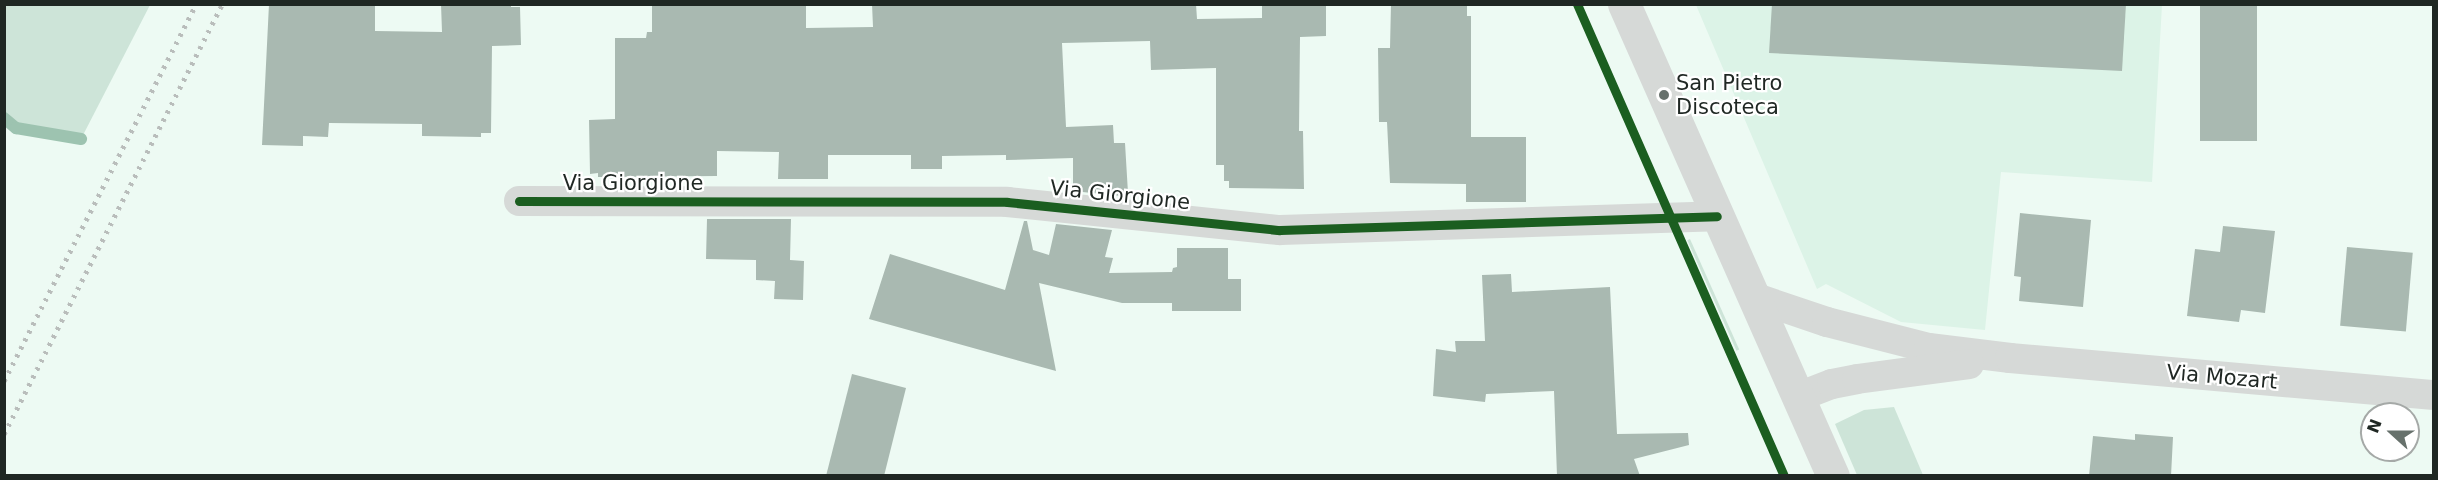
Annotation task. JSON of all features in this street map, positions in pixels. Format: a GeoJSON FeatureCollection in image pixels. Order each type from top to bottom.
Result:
{"type":"FeatureCollection","features":[{"type":"Feature","properties":{"kind":"street"},"geometry":{"type":"LineString","coordinates":[[1624,4],[1833,476]]}},
{"type":"Feature","properties":{"kind":"street","name":"Via Giorgione"},"geometry":{"type":"LineString","coordinates":[[519,201],[1007,202],[1281,230],[1718,216]]}},
{"type":"Feature","properties":{"kind":"street","name":"Via Mozart"},"geometry":{"type":"LineString","coordinates":[[1753,297],[1890,340],[1929,348],[2010,358],[2433,395]]}},
{"type":"Feature","properties":{"kind":"street","name":"Via Mozart"},"geometry":{"type":"LineString","coordinates":[[1798,397],[1832,384],[1857,379],[2010,358]]}},
{"type":"Feature","properties":{"kind":"shaded area"},"geometry":{"type":"Polygon","coordinates":[[[5,4],[150,5],[81,139],[16,128],[5,118],[5,4]]]}},
{"type":"Feature","properties":{"kind":"shaded area"},"geometry":{"type":"Polygon","coordinates":[[[1696,5],[2162,5],[2152,182],[2001,172],[1985,330],[1901,322],[1826,284],[1817,289],[1696,5]]]}},
{"type":"Feature","properties":{"kind":"shaded area"},"geometry":{"type":"Polygon","coordinates":[[[1690,239],[1739,350],[1736,351],[1687,240],[1690,239]]]}},
{"type":"Feature","properties":{"kind":"shaded area"},"geometry":{"type":"Polygon","coordinates":[[[1894,407],[1923,475],[1857,475],[1835,424],[1864,410],[1894,407]]]}},
{"type":"Feature","properties":{"kind":"building"},"geometry":{"type":"Polygon","coordinates":[[[269,4],[375,4],[375,31],[442,32],[441,4],[511,4],[511,7],[520,7],[521,45],[492,46],[491,133],[481,133],[481,137],[422,136],[422,124],[329,123],[328,137],[303,136],[303,146],[262,145],[269,4]]]}},
{"type":"Feature","properties":{"kind":"building"},"geometry":{"type":"Polygon","coordinates":[[[652,4],[806,4],[806,28],[873,27],[872,4],[1196,4],[1197,19],[1262,18],[1262,4],[1326,4],[1326,36],[1300,37],[1299,131],[1303,131],[1304,189],[1229,188],[1229,181],[1224,181],[1224,165],[1216,165],[1216,68],[1151,70],[1150,41],[1062,43],[1066,127],[1113,125],[1114,143],[1125,143],[1128,193],[1122,193],[1121,196],[1073,191],[1073,158],[1006,160],[1006,155],[942,156],[942,169],[911,169],[911,155],[828,155],[828,179],[778,179],[779,152],[717,151],[717,176],[598,177],[598,173],[590,174],[589,120],[615,119],[615,38],[646,38],[647,32],[652,32],[652,4]]]}},
{"type":"Feature","properties":{"kind":"building"},"geometry":{"type":"Polygon","coordinates":[[[1391,4],[1467,4],[1467,16],[1471,16],[1471,137],[1526,137],[1526,202],[1466,202],[1466,184],[1390,183],[1387,122],[1379,122],[1378,48],[1390,48],[1391,4]]]}},
{"type":"Feature","properties":{"kind":"building"},"geometry":{"type":"Polygon","coordinates":[[[1772,4],[2126,4],[2122,71],[1769,53],[1772,4]]]}},
{"type":"Feature","properties":{"kind":"building"},"geometry":{"type":"Polygon","coordinates":[[[2200,4],[2257,4],[2257,141],[2200,141],[2200,4]]]}},
{"type":"Feature","properties":{"kind":"building"},"geometry":{"type":"Polygon","coordinates":[[[2020,213],[2091,220],[2083,307],[2019,301],[2021,277],[2014,276],[2020,213]]]}},
{"type":"Feature","properties":{"kind":"building"},"geometry":{"type":"Polygon","coordinates":[[[707,219],[791,219],[790,260],[804,261],[803,300],[774,299],[775,281],[756,280],[756,260],[706,259],[707,219]]]}},
{"type":"Feature","properties":{"kind":"building"},"geometry":{"type":"Polygon","coordinates":[[[1024,221],[1027,221],[1033,250],[1049,255],[1056,224],[1112,230],[1105,257],[1113,258],[1109,273],[1172,272],[1173,268],[1177,267],[1177,248],[1228,248],[1228,279],[1241,279],[1241,311],[1172,311],[1172,303],[1122,303],[1039,283],[1056,371],[869,319],[890,254],[1005,290],[1024,221]]]}},
{"type":"Feature","properties":{"kind":"building"},"geometry":{"type":"Polygon","coordinates":[[[2223,226],[2275,231],[2265,313],[2241,310],[2239,322],[2187,316],[2195,249],[2220,252],[2223,226]]]}},
{"type":"Feature","properties":{"kind":"building"},"geometry":{"type":"Polygon","coordinates":[[[2347,247],[2413,253],[2406,331],[2340,326],[2347,247]]]}},
{"type":"Feature","properties":{"kind":"building"},"geometry":{"type":"Polygon","coordinates":[[[1511,274],[1512,292],[1610,287],[1617,434],[1688,433],[1689,445],[1634,459],[1640,476],[1557,476],[1554,391],[1486,394],[1485,402],[1433,396],[1436,349],[1456,352],[1455,341],[1485,341],[1482,275],[1511,274]]]}},
{"type":"Feature","properties":{"kind":"building"},"geometry":{"type":"Polygon","coordinates":[[[852,374],[906,388],[884,476],[826,476],[852,374]]]}},
{"type":"Feature","properties":{"kind":"building"},"geometry":{"type":"Polygon","coordinates":[[[2135,434],[2173,437],[2171,476],[2089,476],[2093,436],[2135,440],[2135,434]]]}},
{"type":"Feature","properties":{"kind":"waterway"},"geometry":{"type":"LineString","coordinates":[[4,118],[16,128],[81,139]]}},
{"type":"Feature","properties":{"kind":"railway"},"geometry":{"type":"LineString","coordinates":[[4,381],[196,4]]}},
{"type":"Feature","properties":{"kind":"railway"},"geometry":{"type":"LineString","coordinates":[[4,434],[222,4]]}},
{"type":"Feature","properties":{"kind":"cycle path"},"geometry":{"type":"LineString","coordinates":[[1577,4],[1784,476]]}},
{"type":"Feature","properties":{"kind":"cycle path"},"geometry":{"type":"LineString","coordinates":[[519,201],[1007,202],[1280,230],[1717,216]]}},
{"type":"Feature","properties":{"kind":"place","name":"San Pietro Discoteca"},"geometry":{"type":"Point","coordinates":[1664,95]}}]}
